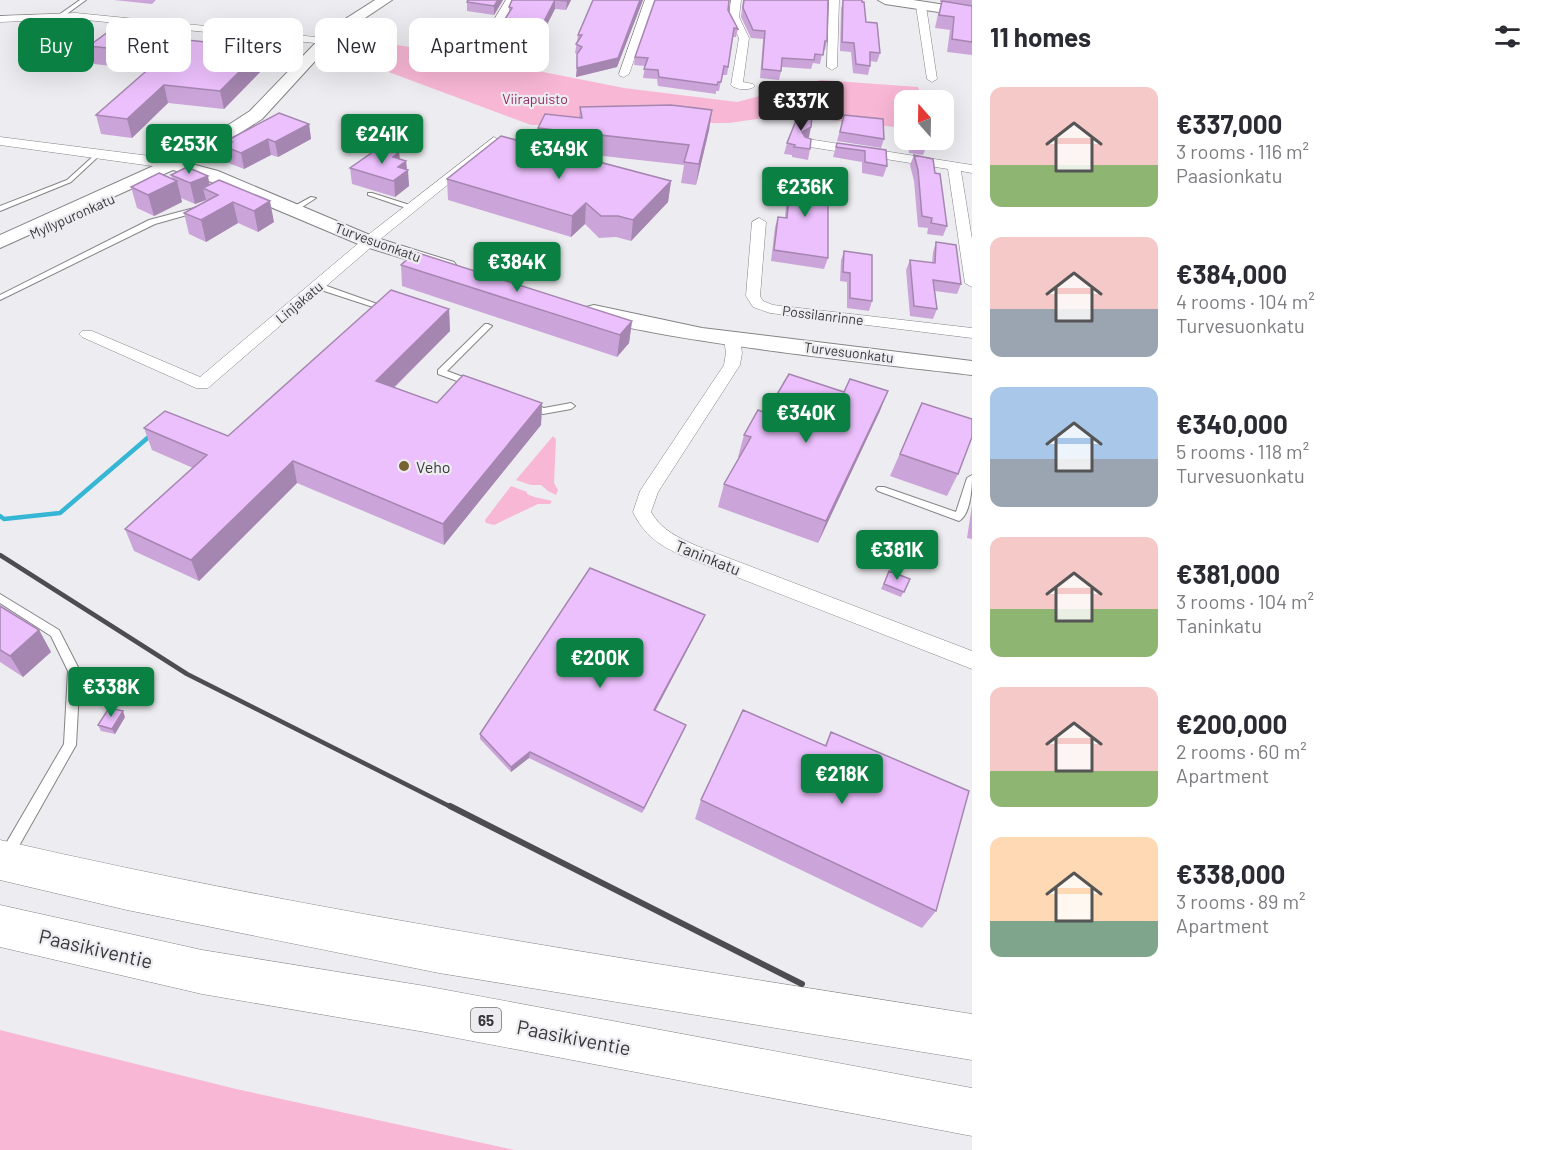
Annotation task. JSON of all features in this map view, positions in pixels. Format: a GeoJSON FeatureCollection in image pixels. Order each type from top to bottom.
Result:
{"type":"FeatureCollection","features":[{"type":"Feature","properties":{"kind":"highway"},"geometry":{"type":"LineString","coordinates":[[2,861],[127,890],[439,951],[972,1037]]}},
{"type":"Feature","properties":{"kind":"highway","name":"Paasikiventie"},"geometry":{"type":"LineString","coordinates":[[0,926],[202,972],[425,1009],[972,1112]]}},
{"type":"Feature","properties":{"kind":"main road","name":"Myllypuronkatu"},"geometry":{"type":"LineString","coordinates":[[356,18],[386,0]]}},
{"type":"Feature","properties":{"kind":"main road"},"geometry":{"type":"LineString","coordinates":[[885,0],[920,3],[972,13]]}},
{"type":"Feature","properties":{"kind":"main road","name":"Myllypuronkatu"},"geometry":{"type":"LineString","coordinates":[[0,242],[158,170],[174,165],[228,135],[256,115],[315,52]]}},
{"type":"Feature","properties":{"kind":"main road","name":"Myllypuronkatu"},"geometry":{"type":"LineString","coordinates":[[0,249],[167,173],[174,165]]}},
{"type":"Feature","properties":{"kind":"main road","name":"Turvesuonkatu"},"geometry":{"type":"LineString","coordinates":[[174,165],[211,175],[236,190],[293,209],[370,242],[470,273]]}},
{"type":"Feature","properties":{"kind":"main road"},"geometry":{"type":"LineString","coordinates":[[38,231],[164,182],[211,175]]}},
{"type":"Feature","properties":{"kind":"main road","name":"Turvesuonkatu"},"geometry":{"type":"LineString","coordinates":[[569,304],[614,318],[732,339],[972,368]]}},
{"type":"Feature","properties":{"kind":"street"},"geometry":{"type":"LineString","coordinates":[[500,18],[511,0]]}},
{"type":"Feature","properties":{"kind":"street"},"geometry":{"type":"LineString","coordinates":[[624,74],[650,0]]}},
{"type":"Feature","properties":{"kind":"street"},"geometry":{"type":"LineString","coordinates":[[736,0],[734,16],[744,38],[737,85],[749,86]]}},
{"type":"Feature","properties":{"kind":"street"},"geometry":{"type":"LineString","coordinates":[[832,67],[834,0]]}},
{"type":"Feature","properties":{"kind":"street"},"geometry":{"type":"LineString","coordinates":[[920,3],[932,79]]}},
{"type":"Feature","properties":{"kind":"street"},"geometry":{"type":"LineString","coordinates":[[0,19],[63,15],[315,40]]}},
{"type":"Feature","properties":{"kind":"street","name":"Turvesuonkatu"},"geometry":{"type":"LineString","coordinates":[[0,141],[174,165]]}},
{"type":"Feature","properties":{"kind":"street","name":"Linjakatu"},"geometry":{"type":"LineString","coordinates":[[87,334],[202,384],[494,141]]}},
{"type":"Feature","properties":{"kind":"street"},"geometry":{"type":"LineString","coordinates":[[808,143],[972,169]]}},
{"type":"Feature","properties":{"kind":"street"},"geometry":{"type":"LineString","coordinates":[[954,167],[972,283]]}},
{"type":"Feature","properties":{"kind":"street","name":"Possilanrinne"},"geometry":{"type":"LineString","coordinates":[[759,222],[753,296],[758,304],[780,310],[972,333]]}},
{"type":"Feature","properties":{"kind":"street","name":"Taninkatu"},"geometry":{"type":"LineString","coordinates":[[732,339],[734,353],[732,364],[649,491],[642,512],[646,521],[660,536],[690,551],[972,660]]}},
{"type":"Feature","properties":{"kind":"lane"},"geometry":{"type":"LineString","coordinates":[[63,15],[83,0]]}},
{"type":"Feature","properties":{"kind":"lane"},"geometry":{"type":"LineString","coordinates":[[0,209],[69,181],[99,153]]}},
{"type":"Feature","properties":{"kind":"lane"},"geometry":{"type":"LineString","coordinates":[[370,194],[412,207]]}},
{"type":"Feature","properties":{"kind":"lane"},"geometry":{"type":"LineString","coordinates":[[293,209],[313,198]]}},
{"type":"Feature","properties":{"kind":"lane"},"geometry":{"type":"LineString","coordinates":[[0,298],[152,222],[203,207]]}},
{"type":"Feature","properties":{"kind":"lane"},"geometry":{"type":"LineString","coordinates":[[318,286],[376,305]]}},
{"type":"Feature","properties":{"kind":"lane"},"geometry":{"type":"LineString","coordinates":[[482,388],[441,372],[488,326]]}},
{"type":"Feature","properties":{"kind":"lane"},"geometry":{"type":"LineString","coordinates":[[523,403],[543,411],[571,406]]}},
{"type":"Feature","properties":{"kind":"lane"},"geometry":{"type":"LineString","coordinates":[[881,489],[959,517],[972,478]]}},
{"type":"Feature","properties":{"kind":"lane"},"geometry":{"type":"LineString","coordinates":[[0,598],[55,633],[74,671],[70,745],[2,861]]}},
{"type":"Feature","properties":{"kind":"green space","name":"Viirapuisto"},"geometry":{"type":"Polygon","coordinates":[[[397,45],[409,47],[409,72],[543,72],[624,88],[737,102],[821,80],[918,87],[919,90],[894,90],[894,127],[785,115],[729,123],[531,125],[389,72],[397,72],[397,45]]]}},
{"type":"Feature","properties":{"kind":"green space"},"geometry":{"type":"Polygon","coordinates":[[[553,436],[556,439],[554,483],[558,490],[556,495],[541,485],[531,485],[516,480],[553,436]]]}},
{"type":"Feature","properties":{"kind":"green space"},"geometry":{"type":"Polygon","coordinates":[[[511,486],[532,496],[552,501],[550,504],[538,504],[494,525],[486,523],[485,520],[511,486]]]}},
{"type":"Feature","properties":{"kind":"green space"},"geometry":{"type":"Polygon","coordinates":[[[0,1030],[236,1089],[515,1150],[0,1150],[0,1030]]]}},
{"type":"Feature","properties":{"kind":"building"},"geometry":{"type":"Polygon","coordinates":[[[468,0],[498,0],[494,6],[467,2],[468,0]]]}},
{"type":"Feature","properties":{"kind":"building"},"geometry":{"type":"Polygon","coordinates":[[[512,0],[555,0],[546,18],[506,18],[512,8],[509,7],[512,0]]]}},
{"type":"Feature","properties":{"kind":"building"},"geometry":{"type":"Polygon","coordinates":[[[593,0],[640,0],[618,58],[577,68],[577,54],[582,47],[576,44],[582,35],[578,35],[593,0]]]}},
{"type":"Feature","properties":{"kind":"building"},"geometry":{"type":"Polygon","coordinates":[[[655,0],[729,0],[728,10],[738,29],[734,28],[728,67],[724,66],[721,82],[717,85],[659,77],[658,70],[644,69],[648,58],[635,57],[655,0]]]}},
{"type":"Feature","properties":{"kind":"building"},"geometry":{"type":"Polygon","coordinates":[[[744,0],[828,0],[827,41],[825,41],[823,55],[815,54],[814,60],[782,58],[781,71],[762,69],[765,31],[753,30],[743,8],[744,0]]]}},
{"type":"Feature","properties":{"kind":"building"},"geometry":{"type":"Polygon","coordinates":[[[843,0],[862,0],[866,22],[877,23],[880,53],[870,52],[870,66],[856,64],[854,43],[842,42],[843,0]]]}},
{"type":"Feature","properties":{"kind":"building"},"geometry":{"type":"Polygon","coordinates":[[[942,1],[972,6],[972,42],[952,39],[954,17],[939,15],[942,1]]]}},
{"type":"Feature","properties":{"kind":"building"},"geometry":{"type":"Polygon","coordinates":[[[106,33],[106,48],[94,47],[94,42],[106,33]]]}},
{"type":"Feature","properties":{"kind":"building"},"geometry":{"type":"Polygon","coordinates":[[[191,40],[203,42],[203,72],[239,72],[220,91],[164,85],[127,119],[96,115],[145,72],[191,72],[191,40]]]}},
{"type":"Feature","properties":{"kind":"building"},"geometry":{"type":"Polygon","coordinates":[[[671,105],[712,110],[699,164],[684,162],[689,145],[538,128],[545,114],[582,118],[580,107],[671,105]]]}},
{"type":"Feature","properties":{"kind":"building"},"geometry":{"type":"Polygon","coordinates":[[[279,113],[309,124],[275,142],[268,139],[241,153],[223,146],[232,142],[228,140],[279,113]]]}},
{"type":"Feature","properties":{"kind":"building"},"geometry":{"type":"Polygon","coordinates":[[[799,113],[812,114],[811,127],[802,132],[805,137],[811,139],[810,149],[794,147],[795,145],[787,143],[799,113]]]}},
{"type":"Feature","properties":{"kind":"building"},"geometry":{"type":"Polygon","coordinates":[[[844,115],[883,119],[884,139],[840,132],[844,115]]]}},
{"type":"Feature","properties":{"kind":"building"},"geometry":{"type":"Polygon","coordinates":[[[501,136],[671,181],[633,220],[618,216],[601,216],[586,203],[572,216],[447,179],[501,136]]]}},
{"type":"Feature","properties":{"kind":"building"},"geometry":{"type":"Polygon","coordinates":[[[837,143],[886,150],[887,166],[865,162],[865,151],[836,147],[837,143]]]}},
{"type":"Feature","properties":{"kind":"building"},"geometry":{"type":"Polygon","coordinates":[[[380,147],[399,152],[393,157],[406,161],[398,167],[408,170],[393,181],[350,168],[380,147]]]}},
{"type":"Feature","properties":{"kind":"building"},"geometry":{"type":"Polygon","coordinates":[[[914,155],[933,159],[935,173],[940,174],[947,226],[931,223],[932,218],[922,216],[918,170],[914,155]]]}},
{"type":"Feature","properties":{"kind":"building"},"geometry":{"type":"Polygon","coordinates":[[[187,167],[208,176],[190,183],[171,175],[187,167]]]}},
{"type":"Feature","properties":{"kind":"building"},"geometry":{"type":"Polygon","coordinates":[[[159,173],[177,181],[148,195],[131,187],[159,173]]]}},
{"type":"Feature","properties":{"kind":"building"},"geometry":{"type":"Polygon","coordinates":[[[791,173],[828,177],[828,258],[774,250],[778,217],[787,218],[791,173]]]}},
{"type":"Feature","properties":{"kind":"building"},"geometry":{"type":"Polygon","coordinates":[[[219,180],[270,201],[254,211],[233,202],[201,220],[184,213],[218,195],[203,188],[219,180]]]}},
{"type":"Feature","properties":{"kind":"building"},"geometry":{"type":"Polygon","coordinates":[[[936,242],[956,245],[961,284],[933,280],[937,309],[914,306],[910,260],[935,263],[936,242]]]}},
{"type":"Feature","properties":{"kind":"building"},"geometry":{"type":"Polygon","coordinates":[[[844,251],[872,255],[872,301],[850,298],[850,273],[843,272],[844,251]]]}},
{"type":"Feature","properties":{"kind":"building"},"geometry":{"type":"Polygon","coordinates":[[[415,252],[632,321],[620,335],[401,265],[415,252]]]}},
{"type":"Feature","properties":{"kind":"building"},"geometry":{"type":"Polygon","coordinates":[[[391,290],[449,309],[376,381],[437,403],[463,375],[542,403],[443,524],[293,461],[191,560],[125,529],[207,455],[144,428],[165,411],[228,436],[391,290]]]}},
{"type":"Feature","properties":{"kind":"building"},"geometry":{"type":"Polygon","coordinates":[[[789,374],[844,392],[850,379],[888,391],[826,521],[724,484],[751,437],[744,435],[758,410],[766,413],[789,374]]]}},
{"type":"Feature","properties":{"kind":"building"},"geometry":{"type":"Polygon","coordinates":[[[922,403],[972,419],[972,437],[958,474],[900,454],[922,403]]]}},
{"type":"Feature","properties":{"kind":"building"},"geometry":{"type":"Polygon","coordinates":[[[590,568],[705,615],[654,710],[686,725],[644,808],[530,752],[511,767],[480,734],[590,568]]]}},
{"type":"Feature","properties":{"kind":"building"},"geometry":{"type":"Polygon","coordinates":[[[889,571],[910,579],[904,592],[884,584],[889,571]]]}},
{"type":"Feature","properties":{"kind":"building"},"geometry":{"type":"Polygon","coordinates":[[[0,606],[39,630],[10,656],[0,650],[0,606]]]}},
{"type":"Feature","properties":{"kind":"building"},"geometry":{"type":"Polygon","coordinates":[[[109,708],[123,711],[112,729],[98,725],[109,708]]]}},
{"type":"Feature","properties":{"kind":"building"},"geometry":{"type":"Polygon","coordinates":[[[743,710],[826,746],[831,732],[969,791],[936,911],[701,800],[743,710]]]}},
{"type":"Feature","properties":{"kind":"waterway"},"geometry":{"type":"LineString","coordinates":[[0,516],[4,519],[60,513],[151,435]]}},
{"type":"Feature","properties":{"kind":"railway"},"geometry":{"type":"LineString","coordinates":[[0,555],[187,674],[453,808]]}},
{"type":"Feature","properties":{"kind":"railway"},"geometry":{"type":"LineString","coordinates":[[450,806],[802,984]]}},
{"type":"Feature","properties":{"kind":"place","name":"Veho"},"geometry":{"type":"Point","coordinates":[404,466]}}]}
